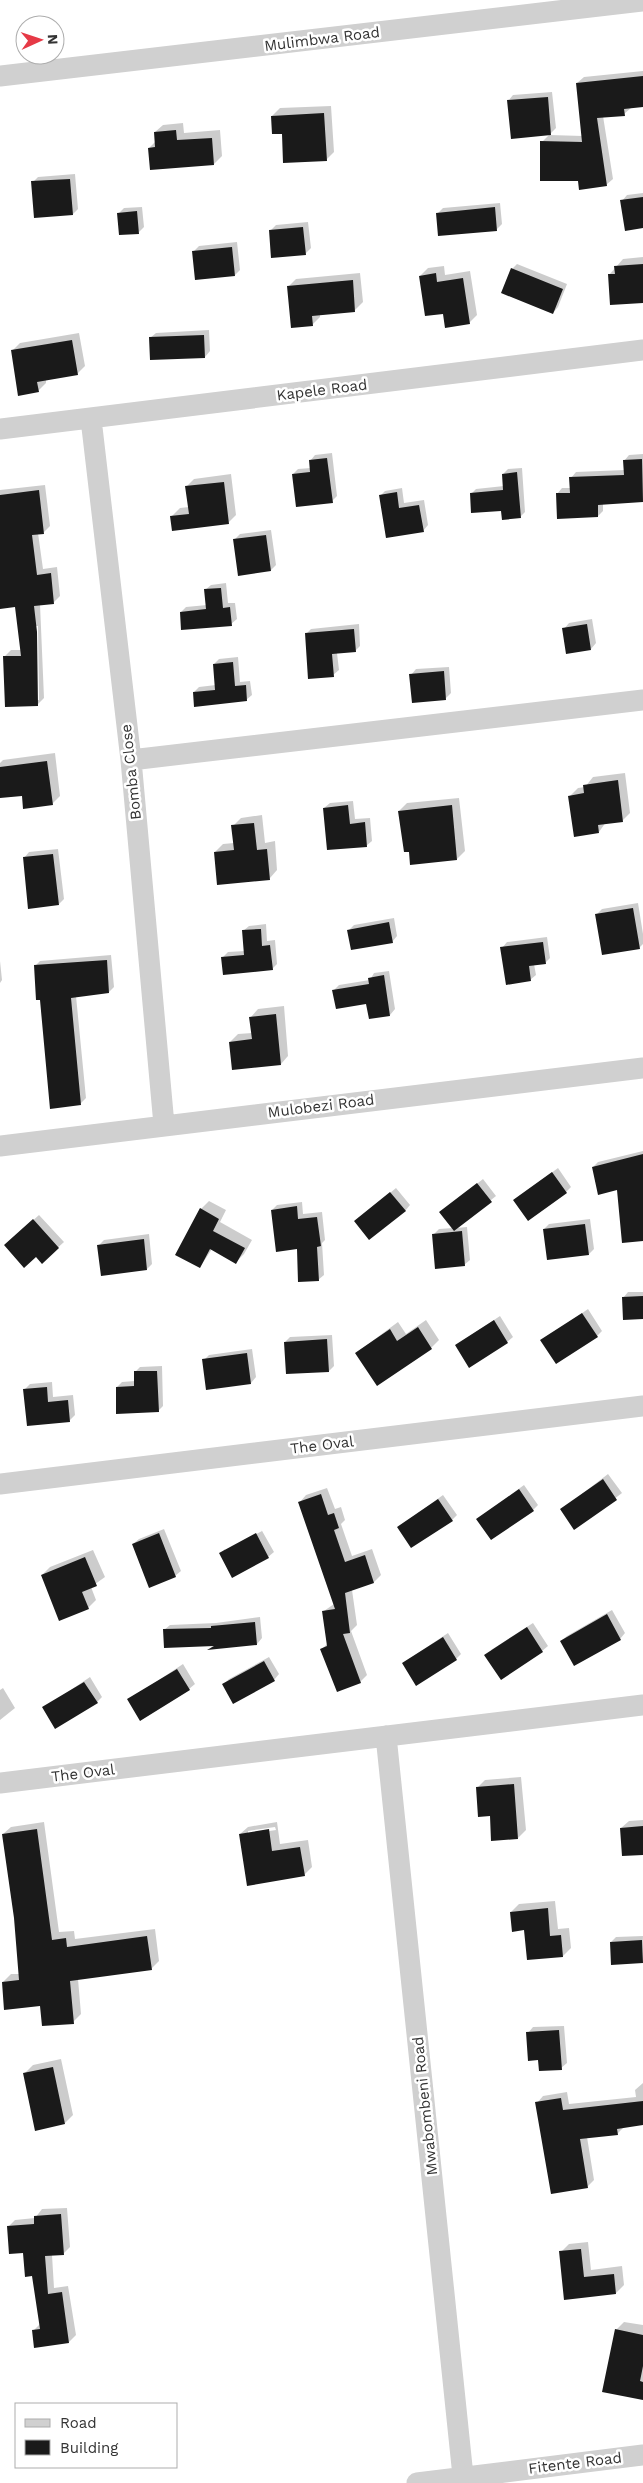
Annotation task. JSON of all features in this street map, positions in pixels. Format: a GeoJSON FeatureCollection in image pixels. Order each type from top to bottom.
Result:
{"type":"FeatureCollection","features":[{"type":"Feature","properties":{"kind":"street","name":"Mulimbwa Road"},"geometry":{"type":"LineString","coordinates":[[0,76],[643,1]]}},
{"type":"Feature","properties":{"kind":"street","name":"Kapele Road"},"geometry":{"type":"LineString","coordinates":[[0,429],[643,350]]}},
{"type":"Feature","properties":{"kind":"street","name":"Bomba Close"},"geometry":{"type":"LineString","coordinates":[[91,419],[131,760],[164,1125]]}},
{"type":"Feature","properties":{"kind":"street"},"geometry":{"type":"LineString","coordinates":[[131,760],[643,700]]}},
{"type":"Feature","properties":{"kind":"street","name":"Mulobezi Road"},"geometry":{"type":"LineString","coordinates":[[0,1146],[643,1068]]}},
{"type":"Feature","properties":{"kind":"street","name":"The Oval"},"geometry":{"type":"LineString","coordinates":[[0,1484],[643,1406]]}},
{"type":"Feature","properties":{"kind":"street","name":"The Oval"},"geometry":{"type":"LineString","coordinates":[[0,1783],[643,1705]]}},
{"type":"Feature","properties":{"kind":"street","name":"Mwabombeni Road"},"geometry":{"type":"LineString","coordinates":[[386,1736],[463,2476]]}},
{"type":"Feature","properties":{"kind":"street","name":"Fitente Road"},"geometry":{"type":"LineString","coordinates":[[417,2483],[643,2455]]}},
{"type":"Feature","properties":{"kind":"building"},"geometry":{"type":"Polygon","coordinates":[[[643,76],[643,107],[624,109],[625,116],[597,118],[607,186],[579,190],[578,181],[540,181],[540,141],[582,142],[576,83],[643,76]]]}},
{"type":"Feature","properties":{"kind":"building"},"geometry":{"type":"Polygon","coordinates":[[[548,97],[551,135],[511,139],[507,100],[548,97]]]}},
{"type":"Feature","properties":{"kind":"building"},"geometry":{"type":"Polygon","coordinates":[[[324,113],[327,161],[283,163],[282,134],[272,134],[271,116],[324,113]]]}},
{"type":"Feature","properties":{"kind":"building"},"geometry":{"type":"Polygon","coordinates":[[[176,130],[177,140],[212,138],[214,165],[150,170],[148,148],[155,147],[154,132],[176,130]]]}},
{"type":"Feature","properties":{"kind":"building"},"geometry":{"type":"Polygon","coordinates":[[[70,179],[73,215],[34,218],[31,181],[70,179]]]}},
{"type":"Feature","properties":{"kind":"building"},"geometry":{"type":"Polygon","coordinates":[[[643,197],[643,228],[625,231],[620,200],[643,197]]]}},
{"type":"Feature","properties":{"kind":"building"},"geometry":{"type":"Polygon","coordinates":[[[495,207],[497,231],[438,236],[436,213],[495,207]]]}},
{"type":"Feature","properties":{"kind":"building"},"geometry":{"type":"Polygon","coordinates":[[[137,211],[139,234],[119,235],[117,213],[137,211]]]}},
{"type":"Feature","properties":{"kind":"building"},"geometry":{"type":"Polygon","coordinates":[[[303,227],[306,255],[271,258],[269,230],[303,227]]]}},
{"type":"Feature","properties":{"kind":"building"},"geometry":{"type":"Polygon","coordinates":[[[232,247],[235,276],[195,280],[192,251],[232,247]]]}},
{"type":"Feature","properties":{"kind":"building"},"geometry":{"type":"Polygon","coordinates":[[[643,264],[643,303],[610,305],[608,274],[615,274],[614,266],[643,264]]]}},
{"type":"Feature","properties":{"kind":"building"},"geometry":{"type":"Polygon","coordinates":[[[511,268],[563,289],[553,314],[501,293],[511,268]]]}},
{"type":"Feature","properties":{"kind":"building"},"geometry":{"type":"Polygon","coordinates":[[[436,273],[437,282],[463,278],[470,324],[445,328],[443,314],[425,316],[419,276],[436,273]]]}},
{"type":"Feature","properties":{"kind":"building"},"geometry":{"type":"Polygon","coordinates":[[[353,280],[355,312],[312,316],[313,326],[291,328],[287,286],[353,280]]]}},
{"type":"Feature","properties":{"kind":"building"},"geometry":{"type":"Polygon","coordinates":[[[204,335],[205,358],[150,360],[149,337],[204,335]]]}},
{"type":"Feature","properties":{"kind":"building"},"geometry":{"type":"Polygon","coordinates":[[[72,340],[78,375],[37,382],[39,392],[18,396],[11,350],[72,340]]]}},
{"type":"Feature","properties":{"kind":"building"},"geometry":{"type":"Polygon","coordinates":[[[327,458],[333,503],[296,507],[292,474],[310,472],[309,460],[327,458]]]}},
{"type":"Feature","properties":{"kind":"building"},"geometry":{"type":"Polygon","coordinates":[[[642,459],[643,502],[598,505],[598,517],[557,519],[556,493],[570,493],[569,477],[624,475],[623,460],[642,459]]]}},
{"type":"Feature","properties":{"kind":"building"},"geometry":{"type":"Polygon","coordinates":[[[517,472],[521,518],[502,520],[501,511],[471,513],[470,493],[503,490],[502,474],[517,472]]]}},
{"type":"Feature","properties":{"kind":"building"},"geometry":{"type":"Polygon","coordinates":[[[224,482],[229,524],[172,531],[170,516],[189,514],[185,486],[224,482]]]}},
{"type":"Feature","properties":{"kind":"building"},"geometry":{"type":"Polygon","coordinates":[[[39,490],[44,534],[32,535],[37,575],[51,573],[54,604],[34,606],[37,632],[38,706],[5,707],[3,656],[21,656],[15,607],[0,609],[0,495],[39,490]]]}},
{"type":"Feature","properties":{"kind":"building"},"geometry":{"type":"Polygon","coordinates":[[[397,492],[399,508],[419,505],[424,532],[386,538],[379,495],[397,492]]]}},
{"type":"Feature","properties":{"kind":"building"},"geometry":{"type":"Polygon","coordinates":[[[266,535],[271,571],[238,576],[233,539],[266,535]]]}},
{"type":"Feature","properties":{"kind":"building"},"geometry":{"type":"Polygon","coordinates":[[[221,588],[223,608],[230,607],[232,626],[181,630],[180,612],[206,609],[204,589],[221,588]]]}},
{"type":"Feature","properties":{"kind":"building"},"geometry":{"type":"Polygon","coordinates":[[[587,624],[591,650],[566,654],[562,628],[587,624]]]}},
{"type":"Feature","properties":{"kind":"building"},"geometry":{"type":"Polygon","coordinates":[[[354,629],[356,652],[332,654],[334,677],[308,679],[305,633],[354,629]]]}},
{"type":"Feature","properties":{"kind":"building"},"geometry":{"type":"Polygon","coordinates":[[[233,662],[235,686],[246,685],[247,701],[194,707],[193,692],[215,690],[213,664],[233,662]]]}},
{"type":"Feature","properties":{"kind":"building"},"geometry":{"type":"Polygon","coordinates":[[[444,671],[446,700],[412,703],[409,674],[444,671]]]}},
{"type":"Feature","properties":{"kind":"building"},"geometry":{"type":"Polygon","coordinates":[[[47,761],[53,805],[23,809],[22,796],[0,798],[0,767],[47,761]]]}},
{"type":"Feature","properties":{"kind":"building"},"geometry":{"type":"Polygon","coordinates":[[[618,780],[623,822],[598,825],[599,833],[574,837],[568,796],[584,793],[583,785],[618,780]]]}},
{"type":"Feature","properties":{"kind":"building"},"geometry":{"type":"Polygon","coordinates":[[[348,805],[350,824],[365,822],[367,847],[327,850],[323,808],[348,805]]]}},
{"type":"Feature","properties":{"kind":"building"},"geometry":{"type":"Polygon","coordinates":[[[452,805],[457,860],[410,865],[409,852],[404,852],[398,811],[452,805]]]}},
{"type":"Feature","properties":{"kind":"building"},"geometry":{"type":"Polygon","coordinates":[[[254,823],[257,850],[267,849],[270,880],[217,885],[214,852],[234,850],[231,825],[254,823]]]}},
{"type":"Feature","properties":{"kind":"building"},"geometry":{"type":"Polygon","coordinates":[[[53,854],[59,905],[28,909],[23,857],[53,854]]]}},
{"type":"Feature","properties":{"kind":"building"},"geometry":{"type":"Polygon","coordinates":[[[633,908],[640,949],[602,955],[595,914],[633,908]]]}},
{"type":"Feature","properties":{"kind":"building"},"geometry":{"type":"Polygon","coordinates":[[[389,922],[393,943],[351,950],[347,930],[389,922]]]}},
{"type":"Feature","properties":{"kind":"building"},"geometry":{"type":"Polygon","coordinates":[[[261,929],[262,946],[270,945],[273,970],[223,975],[221,957],[244,955],[242,930],[261,929]]]}},
{"type":"Feature","properties":{"kind":"building"},"geometry":{"type":"Polygon","coordinates":[[[543,942],[546,964],[529,966],[531,981],[506,985],[500,947],[543,942]]]}},
{"type":"Feature","properties":{"kind":"building"},"geometry":{"type":"Polygon","coordinates":[[[107,960],[109,993],[71,998],[81,1105],[50,1109],[40,1000],[36,1000],[34,965],[107,960]]]}},
{"type":"Feature","properties":{"kind":"building"},"geometry":{"type":"Polygon","coordinates":[[[384,975],[390,1016],[369,1019],[366,1004],[336,1009],[332,990],[369,984],[368,978],[384,975]]]}},
{"type":"Feature","properties":{"kind":"building"},"geometry":{"type":"Polygon","coordinates":[[[276,1014],[281,1065],[232,1070],[229,1042],[252,1039],[249,1017],[276,1014]]]}},
{"type":"Feature","properties":{"kind":"building"},"geometry":{"type":"Polygon","coordinates":[[[643,1154],[643,1241],[622,1243],[617,1190],[598,1195],[592,1167],[643,1154]]]}},
{"type":"Feature","properties":{"kind":"building"},"geometry":{"type":"Polygon","coordinates":[[[552,1172],[567,1193],[528,1221],[513,1200],[552,1172]]]}},
{"type":"Feature","properties":{"kind":"building"},"geometry":{"type":"Polygon","coordinates":[[[477,1183],[492,1202],[454,1231],[439,1212],[477,1183]]]}},
{"type":"Feature","properties":{"kind":"building"},"geometry":{"type":"Polygon","coordinates":[[[390,1192],[406,1211],[369,1240],[354,1221],[390,1192]]]}},
{"type":"Feature","properties":{"kind":"building"},"geometry":{"type":"Polygon","coordinates":[[[297,1206],[298,1219],[317,1217],[321,1246],[317,1247],[319,1281],[298,1282],[297,1249],[276,1252],[271,1210],[297,1206]]]}},
{"type":"Feature","properties":{"kind":"building"},"geometry":{"type":"Polygon","coordinates":[[[200,1208],[219,1219],[213,1231],[245,1248],[236,1264],[210,1249],[200,1268],[175,1255],[200,1208]]]}},
{"type":"Feature","properties":{"kind":"building"},"geometry":{"type":"Polygon","coordinates":[[[33,1219],[59,1248],[42,1264],[36,1257],[24,1268],[4,1245],[33,1219]]]}},
{"type":"Feature","properties":{"kind":"building"},"geometry":{"type":"Polygon","coordinates":[[[585,1224],[589,1255],[547,1260],[543,1229],[585,1224]]]}},
{"type":"Feature","properties":{"kind":"building"},"geometry":{"type":"Polygon","coordinates":[[[462,1231],[465,1266],[435,1269],[432,1234],[462,1231]]]}},
{"type":"Feature","properties":{"kind":"building"},"geometry":{"type":"Polygon","coordinates":[[[144,1239],[147,1270],[101,1276],[97,1245],[144,1239]]]}},
{"type":"Feature","properties":{"kind":"building"},"geometry":{"type":"Polygon","coordinates":[[[643,1296],[643,1319],[623,1320],[622,1297],[643,1296]]]}},
{"type":"Feature","properties":{"kind":"building"},"geometry":{"type":"Polygon","coordinates":[[[582,1313],[598,1337],[556,1364],[540,1340],[582,1313]]]}},
{"type":"Feature","properties":{"kind":"building"},"geometry":{"type":"Polygon","coordinates":[[[494,1320],[508,1343],[469,1368],[455,1345],[494,1320]]]}},
{"type":"Feature","properties":{"kind":"building"},"geometry":{"type":"Polygon","coordinates":[[[418,1327],[432,1349],[377,1386],[355,1353],[390,1329],[397,1341],[418,1327]]]}},
{"type":"Feature","properties":{"kind":"building"},"geometry":{"type":"Polygon","coordinates":[[[327,1339],[329,1372],[286,1374],[284,1342],[327,1339]]]}},
{"type":"Feature","properties":{"kind":"building"},"geometry":{"type":"Polygon","coordinates":[[[247,1353],[251,1384],[206,1390],[202,1359],[247,1353]]]}},
{"type":"Feature","properties":{"kind":"building"},"geometry":{"type":"Polygon","coordinates":[[[134,1371],[157,1371],[159,1412],[116,1414],[116,1387],[134,1386],[134,1371]]]}},
{"type":"Feature","properties":{"kind":"building"},"geometry":{"type":"Polygon","coordinates":[[[47,1387],[48,1402],[68,1400],[70,1422],[27,1426],[23,1389],[47,1387]]]}},
{"type":"Feature","properties":{"kind":"building"},"geometry":{"type":"Polygon","coordinates":[[[603,1479],[617,1500],[574,1530],[560,1509],[603,1479]]]}},
{"type":"Feature","properties":{"kind":"building"},"geometry":{"type":"Polygon","coordinates":[[[519,1489],[534,1511],[491,1540],[476,1519],[519,1489]]]}},
{"type":"Feature","properties":{"kind":"building"},"geometry":{"type":"Polygon","coordinates":[[[321,1494],[328,1515],[334,1513],[339,1528],[334,1530],[345,1562],[365,1555],[374,1583],[345,1593],[350,1633],[343,1634],[361,1683],[337,1692],[320,1649],[327,1646],[322,1611],[335,1609],[298,1502],[321,1494]]]}},
{"type":"Feature","properties":{"kind":"building"},"geometry":{"type":"Polygon","coordinates":[[[438,1499],[453,1521],[411,1548],[397,1527],[438,1499]]]}},
{"type":"Feature","properties":{"kind":"building"},"geometry":{"type":"Polygon","coordinates":[[[159,1533],[176,1577],[149,1588],[132,1544],[159,1533]]]}},
{"type":"Feature","properties":{"kind":"building"},"geometry":{"type":"Polygon","coordinates":[[[256,1533],[269,1558],[232,1578],[219,1553],[256,1533]]]}},
{"type":"Feature","properties":{"kind":"building"},"geometry":{"type":"Polygon","coordinates":[[[85,1557],[97,1586],[82,1592],[89,1609],[59,1621],[41,1575],[85,1557]]]}},
{"type":"Feature","properties":{"kind":"building"},"geometry":{"type":"Polygon","coordinates":[[[607,1614],[621,1640],[574,1666],[560,1641],[607,1614]]]}},
{"type":"Feature","properties":{"kind":"building"},"geometry":{"type":"Polygon","coordinates":[[[255,1622],[257,1645],[207,1650],[214,1646],[164,1648],[163,1629],[211,1628],[211,1626],[255,1622]]]}},
{"type":"Feature","properties":{"kind":"building"},"geometry":{"type":"Polygon","coordinates":[[[527,1627],[543,1652],[501,1680],[484,1655],[527,1627]]]}},
{"type":"Feature","properties":{"kind":"building"},"geometry":{"type":"Polygon","coordinates":[[[443,1637],[457,1660],[416,1686],[402,1663],[443,1637]]]}},
{"type":"Feature","properties":{"kind":"building"},"geometry":{"type":"Polygon","coordinates":[[[264,1661],[275,1681],[233,1704],[222,1684],[264,1661]]]}},
{"type":"Feature","properties":{"kind":"building"},"geometry":{"type":"Polygon","coordinates":[[[177,1669],[190,1690],[140,1721],[127,1699],[177,1669]]]}},
{"type":"Feature","properties":{"kind":"building"},"geometry":{"type":"Polygon","coordinates":[[[84,1682],[98,1703],[55,1729],[42,1707],[84,1682]]]}},
{"type":"Feature","properties":{"kind":"building"},"geometry":{"type":"Polygon","coordinates":[[[514,1784],[518,1839],[491,1841],[490,1816],[478,1817],[476,1787],[514,1784]]]}},
{"type":"Feature","properties":{"kind":"building"},"geometry":{"type":"Polygon","coordinates":[[[643,1826],[643,1855],[622,1856],[620,1828],[643,1826]]]}},
{"type":"Feature","properties":{"kind":"building"},"geometry":{"type":"Polygon","coordinates":[[[37,1829],[52,1940],[66,1938],[67,1947],[147,1936],[152,1970],[70,1981],[74,2024],[42,2026],[40,2006],[4,2010],[2,1982],[19,1980],[14,1918],[2,1834],[37,1829]]]}},
{"type":"Feature","properties":{"kind":"building"},"geometry":{"type":"Polygon","coordinates":[[[269,1829],[272,1851],[300,1847],[305,1876],[247,1886],[239,1834],[269,1829]]]}},
{"type":"Feature","properties":{"kind":"building"},"geometry":{"type":"Polygon","coordinates":[[[548,1908],[550,1936],[561,1935],[563,1957],[527,1960],[524,1930],[512,1932],[510,1912],[548,1908]]]}},
{"type":"Feature","properties":{"kind":"building"},"geometry":{"type":"Polygon","coordinates":[[[642,1940],[643,1963],[611,1965],[610,1942],[642,1940]]]}},
{"type":"Feature","properties":{"kind":"building"},"geometry":{"type":"Polygon","coordinates":[[[559,2030],[562,2070],[539,2071],[538,2060],[528,2061],[526,2032],[559,2030]]]}},
{"type":"Feature","properties":{"kind":"building"},"geometry":{"type":"Polygon","coordinates":[[[53,2067],[65,2124],[35,2131],[23,2073],[53,2067]]]}},
{"type":"Feature","properties":{"kind":"building"},"geometry":{"type":"Polygon","coordinates":[[[561,2098],[563,2110],[643,2101],[643,2125],[617,2129],[618,2135],[580,2139],[588,2188],[551,2194],[535,2102],[561,2098]]]}},
{"type":"Feature","properties":{"kind":"building"},"geometry":{"type":"Polygon","coordinates":[[[61,2214],[64,2255],[45,2256],[48,2294],[62,2292],[69,2343],[34,2348],[32,2330],[40,2329],[32,2276],[25,2277],[23,2253],[9,2254],[7,2226],[34,2224],[34,2216],[61,2214]]]}},
{"type":"Feature","properties":{"kind":"building"},"geometry":{"type":"Polygon","coordinates":[[[581,2249],[584,2277],[614,2274],[616,2294],[564,2300],[559,2251],[581,2249]]]}},
{"type":"Feature","properties":{"kind":"building"},"geometry":{"type":"Polygon","coordinates":[[[615,2329],[643,2335],[643,2366],[640,2381],[643,2382],[643,2400],[602,2392],[615,2329]]]}}]}
